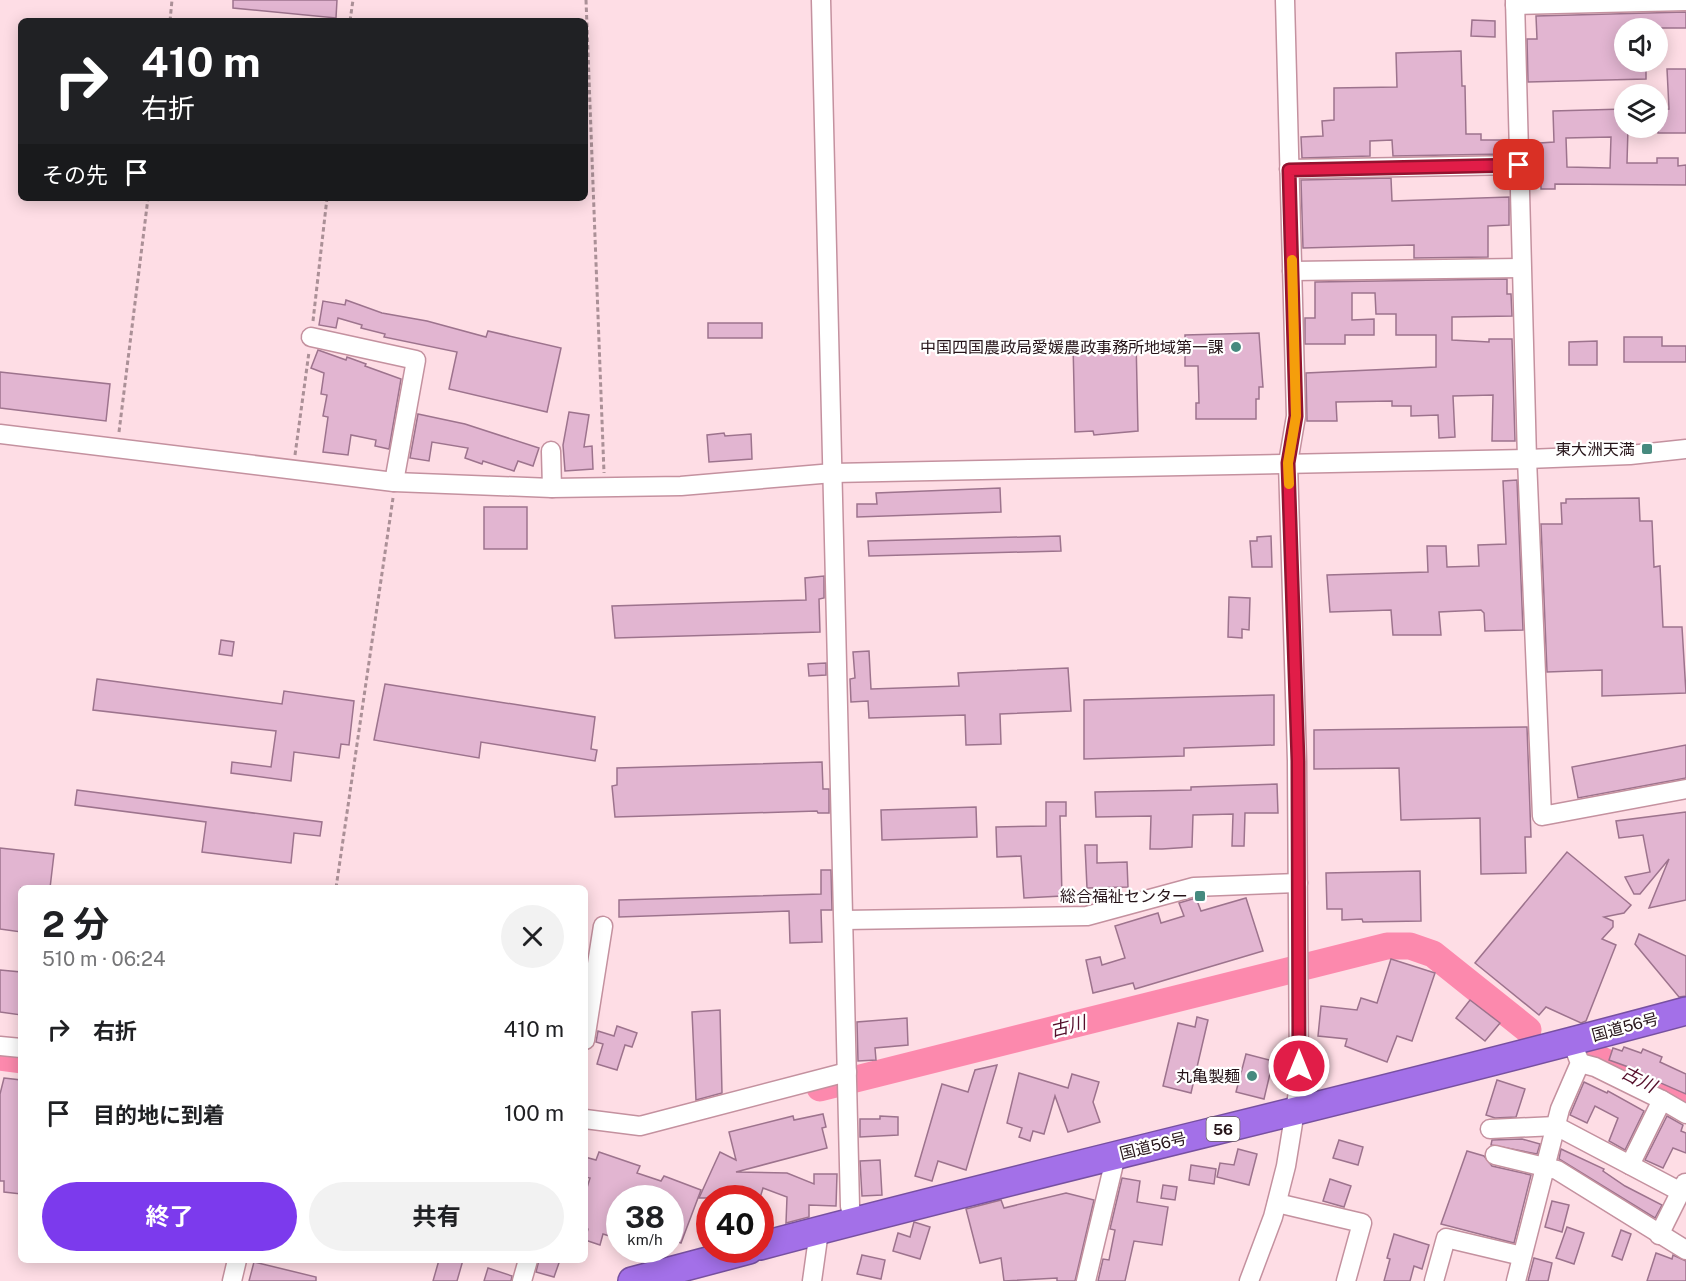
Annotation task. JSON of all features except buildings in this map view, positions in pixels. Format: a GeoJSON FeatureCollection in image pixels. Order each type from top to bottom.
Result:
{"type":"FeatureCollection","features":[{"type":"Feature","properties":{"kind":"highway","name":"国道56号"},"geometry":{"type":"LineString","coordinates":[[774,1242],[1296,1110],[1576,1052],[1686,1011]]}},
{"type":"Feature","properties":{"kind":"highway"},"geometry":{"type":"LineString","coordinates":[[632,1281],[700,1263]]}},
{"type":"Feature","properties":{"kind":"street"},"geometry":{"type":"LineString","coordinates":[[821,0],[850,1206],[854,1222]]}},
{"type":"Feature","properties":{"kind":"street"},"geometry":{"type":"LineString","coordinates":[[1249,1281],[1277,1203],[1299,1086],[1297,728],[1288,463],[1296,416],[1285,0]]}},
{"type":"Feature","properties":{"kind":"street"},"geometry":{"type":"LineString","coordinates":[[1686,0],[1515,2],[1527,459],[1542,816],[1686,789]]}},
{"type":"Feature","properties":{"kind":"street"},"geometry":{"type":"LineString","coordinates":[[1289,170],[1519,165]]}},
{"type":"Feature","properties":{"kind":"street"},"geometry":{"type":"LineString","coordinates":[[1292,271],[1521,268]]}},
{"type":"Feature","properties":{"kind":"street"},"geometry":{"type":"LineString","coordinates":[[311,337],[416,360],[394,482]]}},
{"type":"Feature","properties":{"kind":"street"},"geometry":{"type":"LineString","coordinates":[[0,434],[394,482],[552,488],[681,486],[833,473],[1527,459],[1630,455],[1686,449]]}},
{"type":"Feature","properties":{"kind":"street"},"geometry":{"type":"LineString","coordinates":[[551,451],[552,488]]}},
{"type":"Feature","properties":{"kind":"street"},"geometry":{"type":"LineString","coordinates":[[844,920],[1087,916],[1194,887],[1298,883]]}},
{"type":"Feature","properties":{"kind":"street"},"geometry":{"type":"LineString","coordinates":[[588,1021],[603,926]]}},
{"type":"Feature","properties":{"kind":"street"},"geometry":{"type":"LineString","coordinates":[[0,1046],[18,1048]]}},
{"type":"Feature","properties":{"kind":"street"},"geometry":{"type":"LineString","coordinates":[[1516,1281],[1576,1052],[1595,1067],[1686,1114]]}},
{"type":"Feature","properties":{"kind":"street"},"geometry":{"type":"LineString","coordinates":[[588,1119],[639,1126],[847,1081]]}},
{"type":"Feature","properties":{"kind":"street"},"geometry":{"type":"LineString","coordinates":[[1630,1165],[1662,1100]]}},
{"type":"Feature","properties":{"kind":"street"},"geometry":{"type":"LineString","coordinates":[[1490,1129],[1556,1126],[1630,1165],[1683,1187],[1659,1235]]}},
{"type":"Feature","properties":{"kind":"street"},"geometry":{"type":"LineString","coordinates":[[1086,1281],[1116,1155]]}},
{"type":"Feature","properties":{"kind":"street"},"geometry":{"type":"LineString","coordinates":[[1495,1155],[1557,1170],[1686,1250]]}},
{"type":"Feature","properties":{"kind":"street"},"geometry":{"type":"LineString","coordinates":[[1277,1203],[1362,1223],[1346,1281]]}},
{"type":"Feature","properties":{"kind":"street"},"geometry":{"type":"LineString","coordinates":[[812,1281],[819,1231]]}},
{"type":"Feature","properties":{"kind":"street"},"geometry":{"type":"LineString","coordinates":[[1434,1281],[1446,1238],[1522,1256]]}},
{"type":"Feature","properties":{"kind":"street"},"geometry":{"type":"LineString","coordinates":[[232,1281],[236,1263]]}},
{"type":"Feature","properties":{"kind":"street"},"geometry":{"type":"LineString","coordinates":[[522,1281],[527,1263]]}},
{"type":"Feature","properties":{"kind":"path"},"geometry":{"type":"LineString","coordinates":[[170,18],[172,0]]}},
{"type":"Feature","properties":{"kind":"path"},"geometry":{"type":"LineString","coordinates":[[350,18],[353,0]]}},
{"type":"Feature","properties":{"kind":"path"},"geometry":{"type":"LineString","coordinates":[[586,0],[587,18]]}},
{"type":"Feature","properties":{"kind":"path"},"geometry":{"type":"LineString","coordinates":[[588,54],[604,487]]}},
{"type":"Feature","properties":{"kind":"path"},"geometry":{"type":"LineString","coordinates":[[117,448],[148,201]]}},
{"type":"Feature","properties":{"kind":"path"},"geometry":{"type":"LineString","coordinates":[[336,885],[394,482]]}},
{"type":"Feature","properties":{"kind":"waterway","name":"古川"},"geometry":{"type":"LineString","coordinates":[[820,1088],[1387,946],[1410,946],[1433,954],[1528,1030]]}},
{"type":"Feature","properties":{"kind":"waterway","name":"古川"},"geometry":{"type":"LineString","coordinates":[[1592,1055],[1686,1103]]}},
{"type":"Feature","properties":{"kind":"waterway","name":"古川"},"geometry":{"type":"LineString","coordinates":[[0,1057],[18,1060]]}},
{"type":"Feature","properties":{"kind":"slow traffic"},"geometry":{"type":"LineString","coordinates":[[1289,484],[1288,463],[1296,416],[1292,260]]}},
{"type":"Feature","properties":{"kind":"place","name":"中国四国農政局愛媛農政事務所地域第一課"},"geometry":{"type":"Point","coordinates":[1236,347]}},
{"type":"Feature","properties":{"kind":"place","name":"東大洲天満"},"geometry":{"type":"Point","coordinates":[1647,449]}},
{"type":"Feature","properties":{"kind":"place","name":"総合福祉センター"},"geometry":{"type":"Point","coordinates":[1200,896]}},
{"type":"Feature","properties":{"kind":"place","name":"丸亀製麺"},"geometry":{"type":"Point","coordinates":[1252,1076]}},
{"type":"Feature","properties":{"kind":"route"},"geometry":{"type":"LineString","coordinates":[[1299,1066],[1298,761],[1288,463],[1296,416],[1289,170],[1519,165]]}}]}
